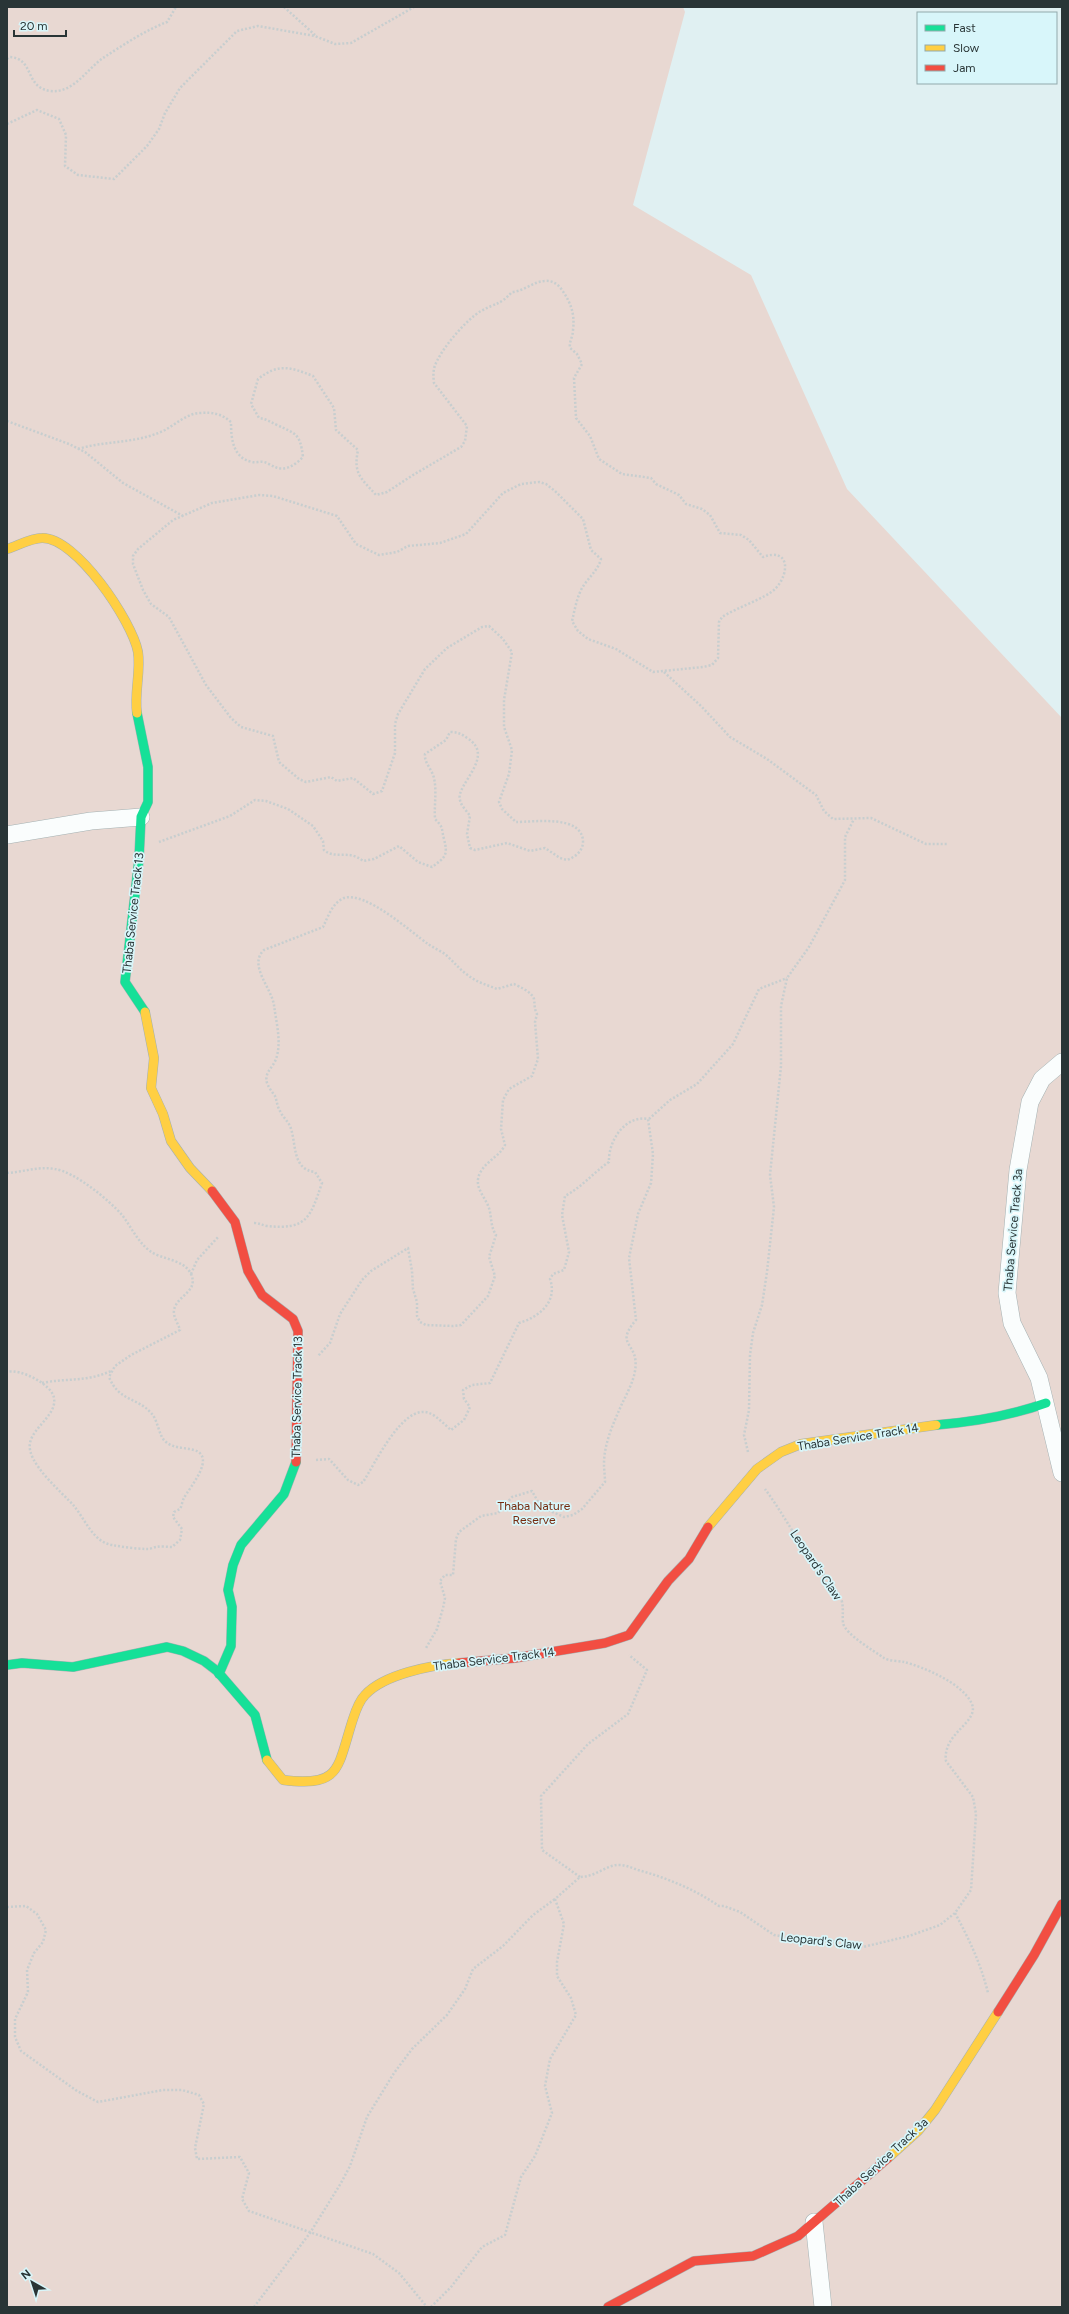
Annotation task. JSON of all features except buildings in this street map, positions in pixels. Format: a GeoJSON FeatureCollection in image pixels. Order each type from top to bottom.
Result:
{"type":"FeatureCollection","features":[{"type":"Feature","properties":{"kind":"street","name":"Thaba Service Track 13"},"geometry":{"type":"LineString","coordinates":[[7,549],[42,538],[64,544],[104,586],[134,637],[138,654],[138,711],[148,767],[148,802],[141,817],[139,859],[126,982],[146,1014],[154,1058],[151,1088],[163,1114],[171,1141],[190,1168],[209,1187],[235,1222],[248,1271],[262,1295],[293,1319],[298,1330],[298,1430],[295,1450],[296,1462],[284,1494],[241,1544],[233,1565],[228,1590],[232,1607],[231,1646],[219,1674]]}},
{"type":"Feature","properties":{"kind":"street"},"geometry":{"type":"LineString","coordinates":[[7,835],[91,821],[141,817]]}},
{"type":"Feature","properties":{"kind":"street","name":"Thaba Service Track 3a"},"geometry":{"type":"LineString","coordinates":[[1062,1062],[1042,1079],[1030,1102],[1018,1170],[1008,1272],[1009,1314],[1039,1378],[1046,1403],[1053,1443],[1062,1473]]}},
{"type":"Feature","properties":{"kind":"street","name":"Thaba Service Track 14"},"geometry":{"type":"LineString","coordinates":[[7,1665],[22,1663],[73,1667],[141,1654],[167,1647],[204,1661],[219,1674],[255,1715],[268,1763],[283,1780],[306,1783],[323,1780],[336,1769],[347,1743],[350,1727],[365,1695],[380,1683],[410,1672],[453,1663],[515,1658],[605,1643],[629,1634],[668,1581],[689,1559],[712,1520],[757,1469],[781,1452],[801,1444],[912,1427],[966,1423],[1012,1414],[1046,1403]]}},
{"type":"Feature","properties":{"kind":"street","name":"Thaba Service Track 3a"},"geometry":{"type":"LineString","coordinates":[[608,2307],[694,2261],[753,2256],[798,2236],[918,2131],[935,2110],[1034,1956],[1062,1904]]}},
{"type":"Feature","properties":{"kind":"street"},"geometry":{"type":"LineString","coordinates":[[814,2222],[822,2307]]}},
{"type":"Feature","properties":{"kind":"path"},"geometry":{"type":"LineString","coordinates":[[7,59],[9,57],[19,57],[25,63],[33,81],[41,88],[51,91],[61,90],[84,76],[103,58],[155,27],[167,22],[176,7]]}},
{"type":"Feature","properties":{"kind":"path"},"geometry":{"type":"LineString","coordinates":[[284,7],[315,36]]}},
{"type":"Feature","properties":{"kind":"path"},"geometry":{"type":"LineString","coordinates":[[7,124],[37,110],[59,120],[66,135],[65,166],[78,175],[114,179],[132,163],[151,140],[180,88],[237,31],[258,26],[315,36],[336,44],[351,43],[414,7]]}},
{"type":"Feature","properties":{"kind":"path"},"geometry":{"type":"LineString","coordinates":[[78,449],[140,439],[164,431],[192,414],[210,413],[223,415],[231,422],[233,445],[236,453],[244,459],[254,463],[263,461],[277,468],[288,468],[303,457],[299,439],[294,432],[276,425],[269,420],[259,418],[251,404],[258,379],[274,368],[281,367],[313,376],[334,408],[336,430],[358,450],[356,470],[361,479],[376,495],[387,492],[413,474],[451,454],[461,447],[465,441],[467,426],[434,383],[436,362],[444,350],[472,318],[481,311],[501,303],[512,292],[519,291],[543,280],[554,281],[571,304],[574,312],[570,348],[577,354],[582,364],[574,378],[576,418],[590,436],[599,459],[622,474],[651,478],[656,484],[679,495],[686,504],[702,509],[710,515],[720,533],[742,535],[749,540],[762,557],[771,554],[779,555],[785,561],[786,570],[783,580],[768,595],[757,598],[722,617],[719,622],[718,658],[712,665],[664,672],[652,672],[645,669],[616,649],[588,639],[578,631],[572,621],[579,594],[599,566],[601,559],[591,550],[584,519],[546,484],[531,482],[511,488],[493,503],[477,524],[466,534],[440,542],[408,546],[397,552],[379,555],[356,544],[337,516],[273,496],[259,495],[212,503],[173,520],[138,549],[133,556],[137,576],[151,604],[169,617],[206,685],[231,718],[241,727],[273,736],[279,762],[290,774],[306,782],[331,777],[337,781],[353,778],[373,794],[382,791],[395,753],[395,724],[398,714],[425,669],[452,645],[482,627],[489,626],[503,639],[512,652],[504,700],[504,727],[512,750],[509,774],[499,802],[502,809],[516,822],[555,820],[573,825],[582,837],[583,845],[579,853],[567,860],[560,858],[545,848],[530,851],[507,843],[475,850],[470,848],[467,834],[470,816],[460,800],[461,789],[473,773],[477,761],[476,750],[472,741],[455,732],[450,732],[446,740],[425,754],[424,760],[433,776],[435,788],[435,820],[442,826],[447,849],[442,860],[432,867],[418,862],[399,846],[374,860],[363,861],[356,855],[328,854],[324,850],[323,841],[313,826],[288,809],[260,801],[249,803],[230,816],[177,834],[153,845],[139,859]]}},
{"type":"Feature","properties":{"kind":"path"},"geometry":{"type":"LineString","coordinates":[[7,422],[32,432],[49,435],[78,449],[123,483],[184,516]]}},
{"type":"Feature","properties":{"kind":"path"},"geometry":{"type":"LineString","coordinates":[[664,672],[702,706],[730,737],[766,759],[816,794],[824,811],[833,819],[871,818],[926,844],[948,844]]}},
{"type":"Feature","properties":{"kind":"path"},"geometry":{"type":"LineString","coordinates":[[757,1469],[748,1453],[744,1435],[749,1410],[753,1333],[762,1305],[774,1214],[770,1175],[781,1066],[781,1006],[787,978],[809,947],[845,880],[846,837],[854,819]]}},
{"type":"Feature","properties":{"kind":"path"},"geometry":{"type":"LineString","coordinates":[[191,1274],[197,1260],[235,1222],[265,1226],[296,1226],[305,1220],[322,1182],[315,1172],[308,1171],[302,1166],[296,1157],[290,1126],[280,1112],[276,1099],[268,1085],[267,1074],[276,1060],[279,1038],[273,997],[259,970],[257,961],[259,955],[264,950],[323,927],[332,908],[337,902],[348,897],[355,898],[393,916],[428,945],[447,956],[470,977],[497,989],[514,984],[530,993],[534,998],[533,1008],[537,1014],[535,1022],[538,1059],[532,1076],[509,1089],[503,1100],[501,1129],[505,1145],[501,1153],[480,1173],[479,1180],[479,1192],[489,1209],[491,1226],[496,1235],[489,1257],[495,1276],[488,1296],[462,1325],[426,1324],[420,1322],[417,1316],[418,1302],[413,1289],[408,1248],[371,1271],[362,1280],[340,1314],[330,1343],[317,1357]]}},
{"type":"Feature","properties":{"kind":"path"},"geometry":{"type":"LineString","coordinates":[[296,1462],[302,1464],[320,1458],[329,1459],[348,1480],[358,1484],[363,1482],[386,1443],[407,1417],[418,1412],[429,1413],[451,1430],[464,1420],[470,1407],[464,1399],[463,1390],[472,1385],[490,1383],[519,1323],[533,1319],[544,1309],[551,1298],[553,1287],[550,1279],[553,1274],[564,1270],[568,1252],[562,1214],[565,1196],[575,1191],[593,1173],[609,1162],[608,1154],[616,1135],[624,1126],[633,1120],[641,1118],[648,1119],[670,1100],[697,1084],[733,1044],[759,989],[787,978]]}},
{"type":"Feature","properties":{"kind":"path"},"geometry":{"type":"LineString","coordinates":[[410,1672],[437,1629],[445,1598],[440,1581],[445,1575],[454,1575],[456,1539],[459,1532],[480,1516],[498,1512],[512,1497],[532,1491],[541,1507],[564,1517],[573,1515],[582,1509],[605,1482],[604,1466],[608,1439],[634,1373],[636,1358],[633,1349],[626,1341],[626,1334],[636,1320],[629,1258],[638,1214],[651,1183],[653,1154],[648,1119]]}},
{"type":"Feature","properties":{"kind":"path"},"geometry":{"type":"LineString","coordinates":[[7,1173],[45,1168],[64,1171],[101,1196],[120,1213],[134,1236],[151,1252],[160,1257],[179,1262],[186,1267],[191,1274],[193,1283],[190,1291],[182,1298],[174,1311],[180,1330],[131,1354],[111,1370],[101,1375],[76,1381],[53,1381],[42,1384]]}},
{"type":"Feature","properties":{"kind":"path"},"geometry":{"type":"LineString","coordinates":[[7,1372],[18,1371],[50,1388],[54,1397],[51,1411],[30,1443],[40,1470],[75,1507],[89,1529],[106,1543],[149,1549],[156,1547],[172,1547],[180,1540],[182,1534],[180,1524],[173,1517],[174,1512],[180,1509],[184,1497],[196,1483],[203,1461],[196,1450],[177,1447],[164,1441],[152,1413],[117,1391],[109,1377],[111,1370]]}},
{"type":"Feature","properties":{"kind":"path","name":"Leopard's Claw"},"geometry":{"type":"LineString","coordinates":[[254,2307],[310,2233],[350,2166],[367,2117],[394,2073],[412,2049],[447,2015],[465,1989],[473,1969],[503,1946],[533,1915],[555,1899],[580,1877],[590,1877],[619,1864],[657,1875],[683,1885],[719,1906],[724,1906],[740,1912],[774,1935],[810,1941],[840,1942],[863,1947],[909,1936],[940,1925],[956,1913],[971,1890],[976,1814],[973,1797],[946,1761],[945,1754],[957,1731],[972,1718],[974,1710],[971,1701],[960,1690],[933,1673],[903,1662],[885,1659],[852,1636],[843,1624],[844,1606],[839,1594],[797,1538],[765,1488],[757,1469]]}},
{"type":"Feature","properties":{"kind":"path"},"geometry":{"type":"LineString","coordinates":[[580,1877],[542,1850],[542,1796],[588,1744],[628,1714],[647,1670],[630,1655],[605,1643]]}},
{"type":"Feature","properties":{"kind":"path"},"geometry":{"type":"LineString","coordinates":[[431,2307],[451,2287],[482,2247],[505,2235],[521,2177],[535,2156],[552,2113],[545,2086],[550,2059],[576,2015],[571,1998],[557,1976],[557,1962],[564,1924],[555,1899]]}},
{"type":"Feature","properties":{"kind":"path"},"geometry":{"type":"LineString","coordinates":[[7,1907],[26,1906],[37,1914],[46,1930],[43,1942],[34,1953],[27,1970],[28,1992],[15,2019],[15,2037],[21,2051],[77,2091],[98,2102],[163,2090],[182,2090],[200,2096],[204,2104],[195,2148],[197,2158],[240,2157],[249,2173],[242,2199],[249,2211],[373,2254],[399,2273],[427,2307]]}},
{"type":"Feature","properties":{"kind":"path"},"geometry":{"type":"LineString","coordinates":[[956,1913],[970,1940],[984,1976],[994,2018]]}},
{"type":"Feature","properties":{"kind":"green space","name":"Thaba Nature Reserve"},"geometry":{"type":"Polygon","coordinates":[[[7,7],[683,7],[685,12],[633,205],[751,275],[847,489],[1062,718],[1062,2307],[7,2307],[7,7]]]}},
{"type":"Feature","properties":{"kind":"traffic: fast"},"geometry":{"type":"LineString","coordinates":[[137,713],[148,767],[148,802],[141,817],[139,859],[125,982],[145,1012]]}},
{"type":"Feature","properties":{"kind":"traffic: fast"},"geometry":{"type":"LineString","coordinates":[[936,1425],[992,1418],[1019,1412],[1046,1403]]}},
{"type":"Feature","properties":{"kind":"traffic: fast"},"geometry":{"type":"LineString","coordinates":[[219,1674],[231,1646],[232,1607],[228,1590],[233,1565],[241,1545],[284,1494],[296,1462]]}},
{"type":"Feature","properties":{"kind":"traffic: fast"},"geometry":{"type":"LineString","coordinates":[[7,1665],[22,1663],[73,1667],[167,1647],[183,1651],[204,1661],[217,1671],[255,1715],[267,1760]]}},
{"type":"Feature","properties":{"kind":"traffic: slow"},"geometry":{"type":"LineString","coordinates":[[7,549],[42,538],[56,541],[86,565],[114,602],[134,638],[139,660],[136,698],[137,713]]}},
{"type":"Feature","properties":{"kind":"traffic: slow"},"geometry":{"type":"LineString","coordinates":[[145,1012],[154,1058],[151,1088],[163,1114],[171,1141],[190,1168],[212,1191]]}},
{"type":"Feature","properties":{"kind":"traffic: slow"},"geometry":{"type":"LineString","coordinates":[[708,1527],[757,1469],[781,1452],[801,1444],[936,1425]]}},
{"type":"Feature","properties":{"kind":"traffic: slow"},"geometry":{"type":"LineString","coordinates":[[267,1760],[283,1780],[316,1781],[326,1777],[333,1772],[339,1763],[354,1715],[365,1695],[373,1688],[396,1676],[422,1668],[459,1663]]}},
{"type":"Feature","properties":{"kind":"traffic: slow"},"geometry":{"type":"LineString","coordinates":[[888,2158],[918,2131],[935,2110],[998,2012]]}},
{"type":"Feature","properties":{"kind":"traffic: jam"},"geometry":{"type":"LineString","coordinates":[[212,1191],[235,1222],[248,1271],[262,1295],[293,1319],[298,1331],[296,1462]]}},
{"type":"Feature","properties":{"kind":"traffic: jam"},"geometry":{"type":"LineString","coordinates":[[459,1663],[515,1658],[605,1643],[629,1635],[668,1581],[689,1559],[708,1527]]}},
{"type":"Feature","properties":{"kind":"traffic: jam"},"geometry":{"type":"LineString","coordinates":[[998,2012],[1034,1955],[1062,1904]]}},
{"type":"Feature","properties":{"kind":"traffic: jam"},"geometry":{"type":"LineString","coordinates":[[608,2307],[694,2261],[753,2256],[798,2236],[888,2158]]}}]}
